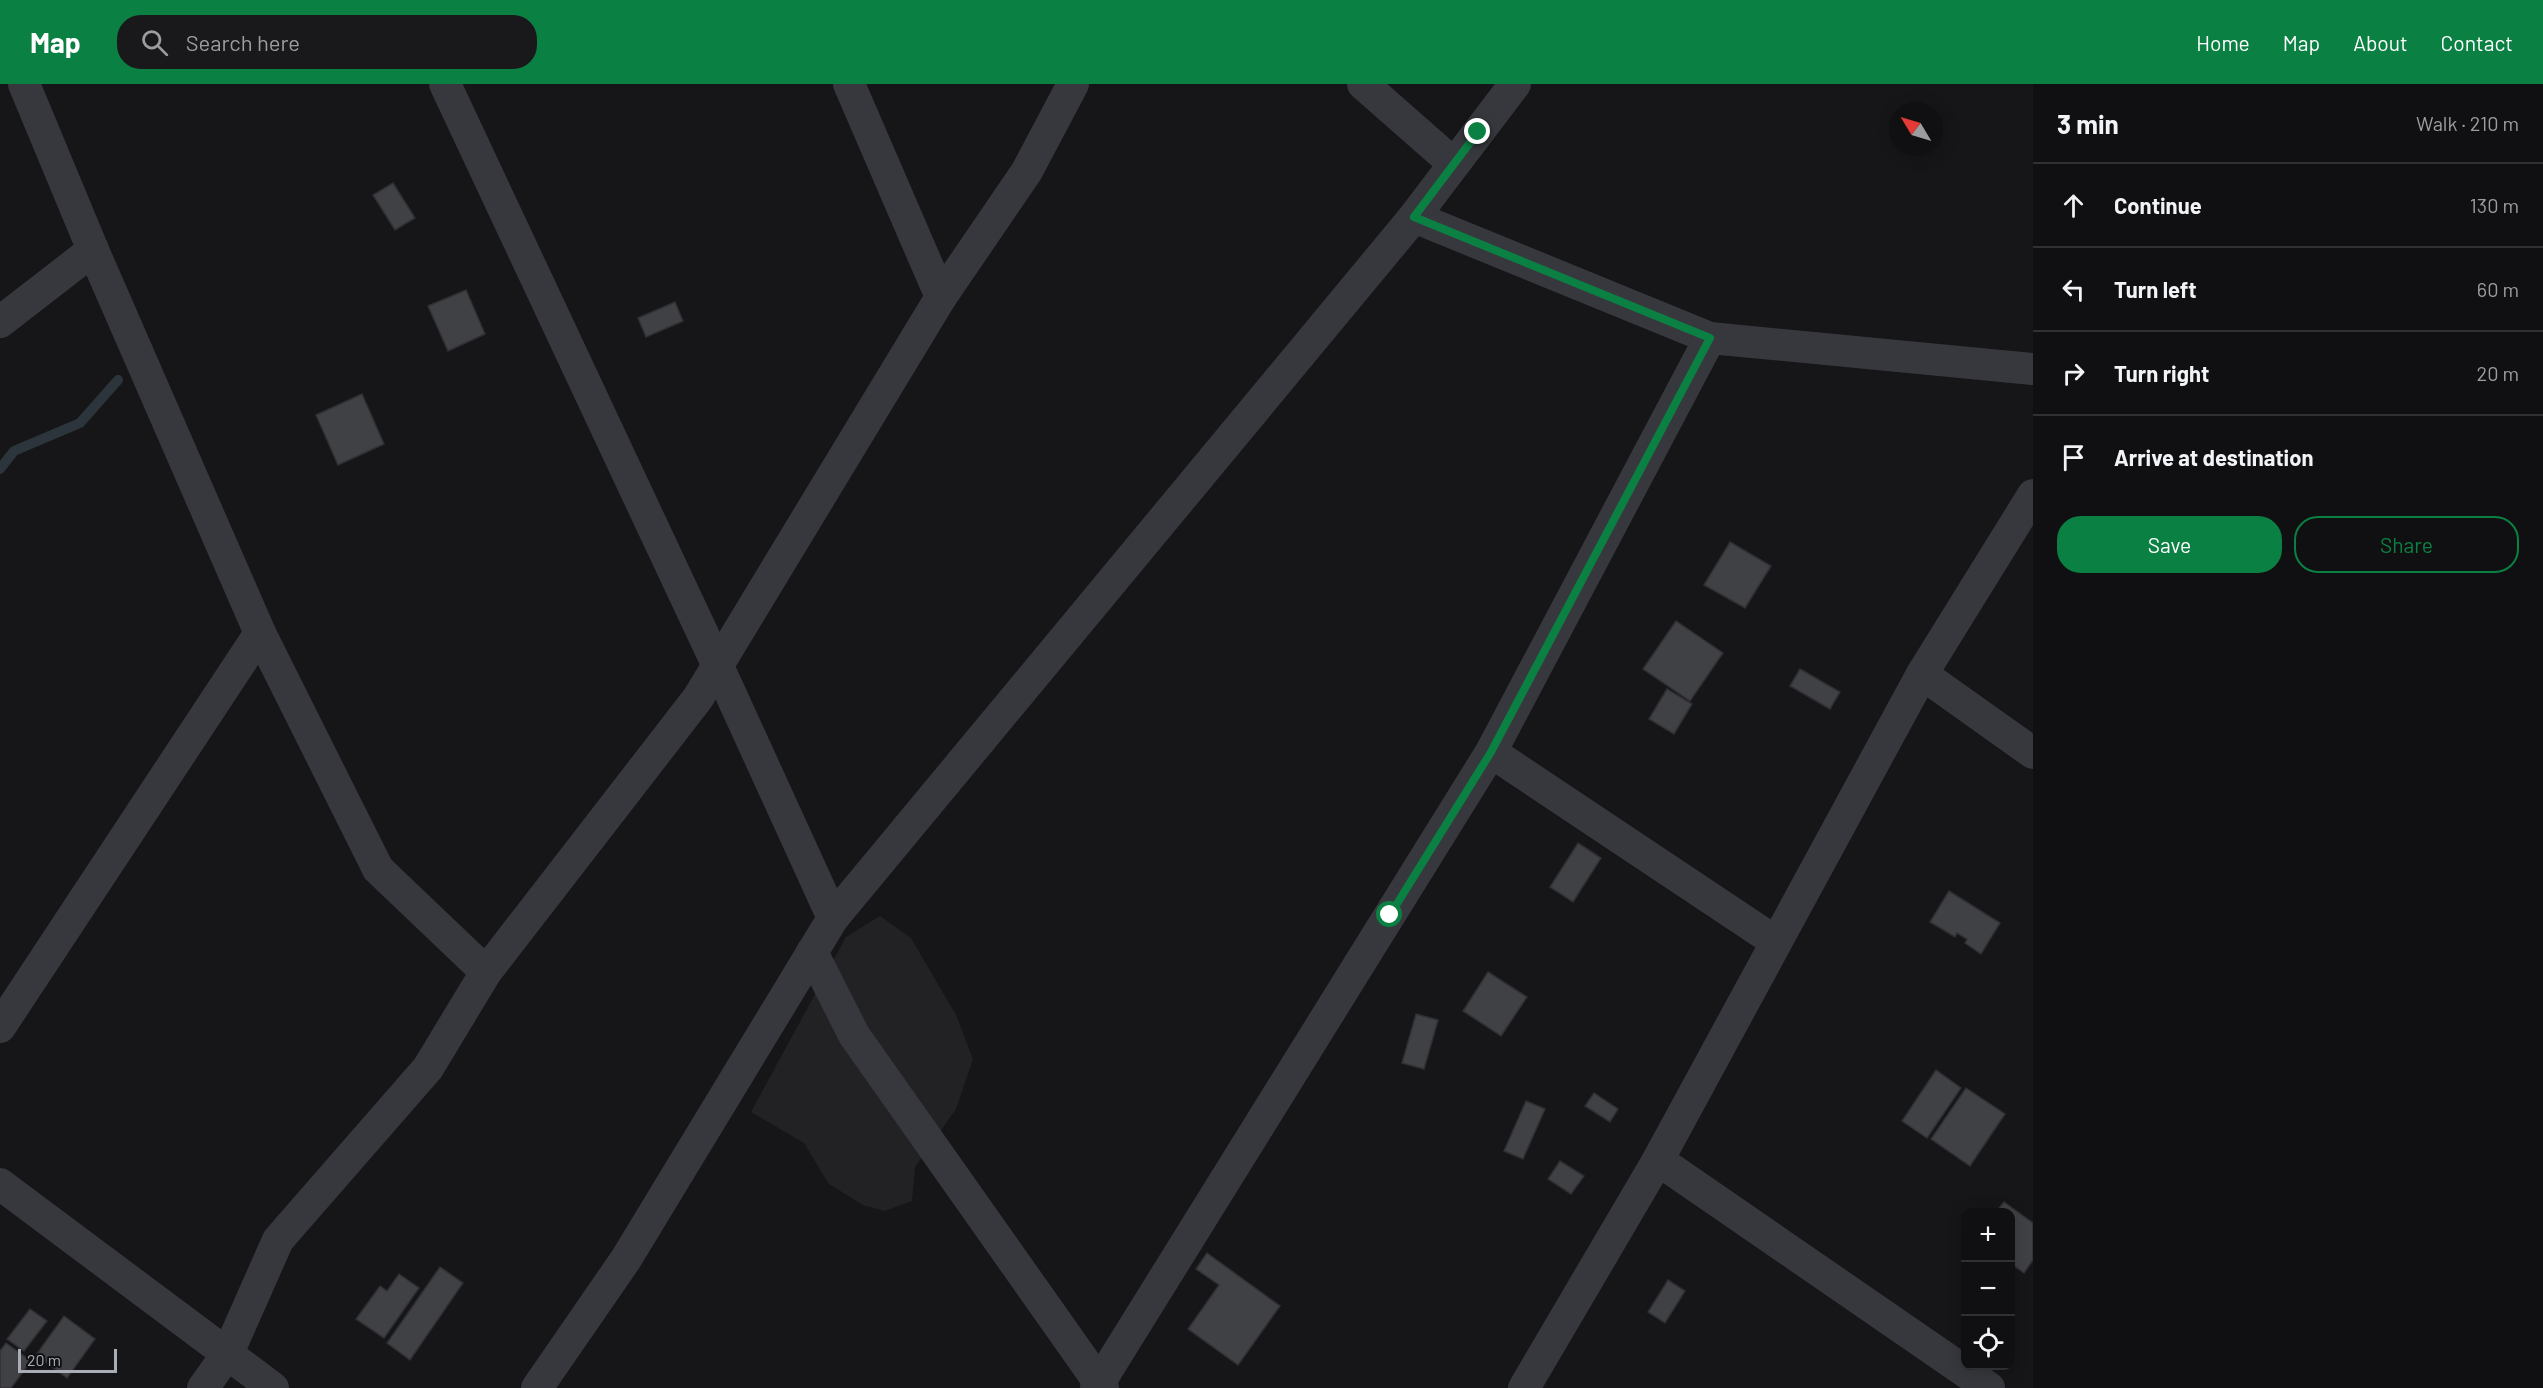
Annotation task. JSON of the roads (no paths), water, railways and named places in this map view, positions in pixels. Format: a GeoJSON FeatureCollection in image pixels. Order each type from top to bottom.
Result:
{"type":"FeatureCollection","features":[{"type":"Feature","properties":{"kind":"street"},"geometry":{"type":"LineString","coordinates":[[24,84],[93,250],[260,633],[378,869],[486,972]]}},
{"type":"Feature","properties":{"kind":"street"},"geometry":{"type":"LineString","coordinates":[[445,84],[717,664],[832,918]]}},
{"type":"Feature","properties":{"kind":"street"},"geometry":{"type":"LineString","coordinates":[[849,84],[941,297]]}},
{"type":"Feature","properties":{"kind":"street"},"geometry":{"type":"LineString","coordinates":[[203,1388],[228,1353],[278,1240],[428,1068],[486,972],[698,698],[941,297],[1027,171],[1073,84]]}},
{"type":"Feature","properties":{"kind":"street"},"geometry":{"type":"LineString","coordinates":[[1364,84],[1454,164]]}},
{"type":"Feature","properties":{"kind":"street"},"geometry":{"type":"LineString","coordinates":[[537,1388],[626,1259],[832,918],[1414,217],[1515,84]]}},
{"type":"Feature","properties":{"kind":"street"},"geometry":{"type":"LineString","coordinates":[[1414,217],[1710,338],[2033,369]]}},
{"type":"Feature","properties":{"kind":"street"},"geometry":{"type":"LineString","coordinates":[[0,322],[93,250]]}},
{"type":"Feature","properties":{"kind":"street"},"geometry":{"type":"LineString","coordinates":[[812,952],[854,1035],[1100,1386],[1491,752],[1710,338]]}},
{"type":"Feature","properties":{"kind":"street"},"geometry":{"type":"LineString","coordinates":[[1532,1384],[1658,1160],[1922,674],[2033,495]]}},
{"type":"Feature","properties":{"kind":"street"},"geometry":{"type":"LineString","coordinates":[[0,1027],[260,633]]}},
{"type":"Feature","properties":{"kind":"street"},"geometry":{"type":"LineString","coordinates":[[1922,674],[2033,753]]}},
{"type":"Feature","properties":{"kind":"street"},"geometry":{"type":"LineString","coordinates":[[1491,752],[1776,942]]}},
{"type":"Feature","properties":{"kind":"street"},"geometry":{"type":"LineString","coordinates":[[1658,1160],[1989,1388]]}},
{"type":"Feature","properties":{"kind":"street"},"geometry":{"type":"LineString","coordinates":[[0,1184],[273,1388]]}},
{"type":"Feature","properties":{"kind":"waterway"},"geometry":{"type":"LineString","coordinates":[[0,469],[14,451],[80,423],[118,380]]}}]}
